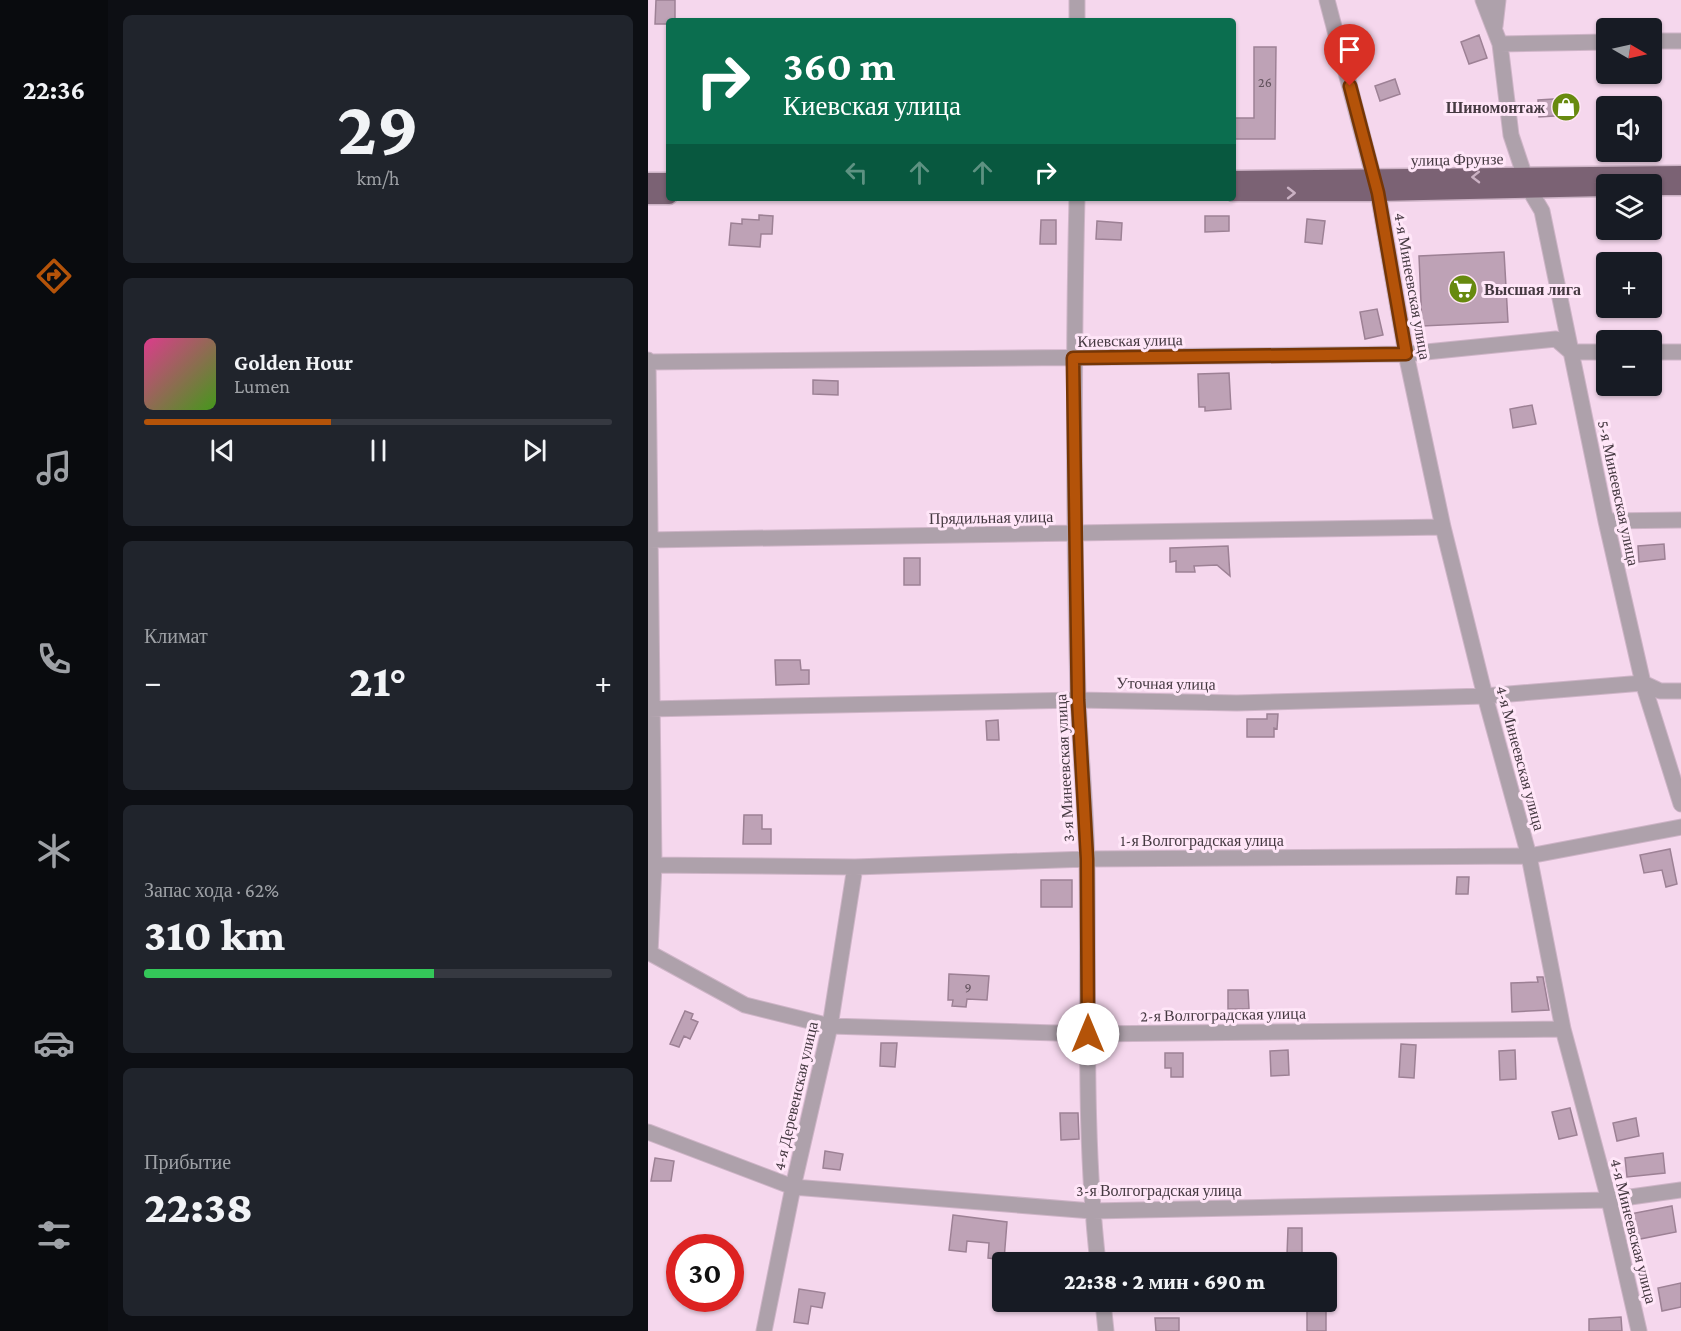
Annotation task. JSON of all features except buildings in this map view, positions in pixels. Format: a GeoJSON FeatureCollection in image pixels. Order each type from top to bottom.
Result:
{"type":"FeatureCollection","features":[{"type":"Feature","properties":{"kind":"highway","name":"улица Фрунзе"},"geometry":{"type":"LineString","coordinates":[[1236,193],[1376,186],[1527,183],[1681,174]]}},
{"type":"Feature","properties":{"kind":"highway","name":"улица Фрунзе"},"geometry":{"type":"LineString","coordinates":[[1236,179],[1376,186]]}},
{"type":"Feature","properties":{"kind":"highway"},"geometry":{"type":"LineString","coordinates":[[648,181],[666,181]]}},
{"type":"Feature","properties":{"kind":"highway","name":"улица Фрунзе"},"geometry":{"type":"LineString","coordinates":[[1527,183],[1596,187]]}},
{"type":"Feature","properties":{"kind":"highway"},"geometry":{"type":"LineString","coordinates":[[1662,187],[1681,187]]}},
{"type":"Feature","properties":{"kind":"highway"},"geometry":{"type":"LineString","coordinates":[[648,196],[666,196]]}},
{"type":"Feature","properties":{"kind":"street"},"geometry":{"type":"LineString","coordinates":[[1077,0],[1077,18]]}},
{"type":"Feature","properties":{"kind":"street","name":"4-я Минеевская улица"},"geometry":{"type":"LineString","coordinates":[[1327,0],[1376,186],[1406,354],[1443,527],[1485,696],[1529,855],[1563,1029],[1609,1200],[1640,1331]]}},
{"type":"Feature","properties":{"kind":"street","name":"5-я Минеевская улица"},"geometry":{"type":"LineString","coordinates":[[1483,0],[1495,26],[1500,44],[1511,135],[1527,183],[1542,211],[1606,521],[1643,683],[1681,804]]}},
{"type":"Feature","properties":{"kind":"street"},"geometry":{"type":"LineString","coordinates":[[1495,26],[1498,0]]}},
{"type":"Feature","properties":{"kind":"street"},"geometry":{"type":"LineString","coordinates":[[1662,41],[1681,41]]}},
{"type":"Feature","properties":{"kind":"street"},"geometry":{"type":"LineString","coordinates":[[1500,44],[1596,42]]}},
{"type":"Feature","properties":{"kind":"street","name":"3-я Минеевская улица"},"geometry":{"type":"LineString","coordinates":[[1077,201],[1073,358],[1078,700],[1087,859],[1092,1211],[1097,1252]]}},
{"type":"Feature","properties":{"kind":"street","name":"Киевская улица"},"geometry":{"type":"LineString","coordinates":[[648,361],[1406,354],[1556,339],[1571,352],[1596,352]]}},
{"type":"Feature","properties":{"kind":"street"},"geometry":{"type":"LineString","coordinates":[[1662,352],[1681,352]]}},
{"type":"Feature","properties":{"kind":"street"},"geometry":{"type":"LineString","coordinates":[[648,361],[651,865],[649,953]]}},
{"type":"Feature","properties":{"kind":"street"},"geometry":{"type":"LineString","coordinates":[[1606,521],[1681,520]]}},
{"type":"Feature","properties":{"kind":"street","name":"Прядильная улица"},"geometry":{"type":"LineString","coordinates":[[649,540],[1443,527]]}},
{"type":"Feature","properties":{"kind":"street","name":"Уточная улица"},"geometry":{"type":"LineString","coordinates":[[650,709],[1078,700],[1238,703],[1485,696],[1643,683],[1660,691],[1681,691]]}},
{"type":"Feature","properties":{"kind":"street","name":"1-я Волгоградская улица"},"geometry":{"type":"LineString","coordinates":[[651,865],[855,867],[1087,859],[1529,855],[1681,827]]}},
{"type":"Feature","properties":{"kind":"street","name":"4-я Деревенская улица"},"geometry":{"type":"LineString","coordinates":[[764,1331],[793,1187],[830,1026],[855,867]]}},
{"type":"Feature","properties":{"kind":"street","name":"2-я Волгоградская улица"},"geometry":{"type":"LineString","coordinates":[[649,953],[745,1005],[830,1026],[1088,1034],[1563,1029]]}},
{"type":"Feature","properties":{"kind":"street","name":"3-я Волгоградская улица"},"geometry":{"type":"LineString","coordinates":[[648,1132],[793,1187],[1092,1211],[1609,1200],[1681,1190]]}},
{"type":"Feature","properties":{"kind":"street"},"geometry":{"type":"LineString","coordinates":[[1104,1312],[1106,1331]]}},
{"type":"Feature","properties":{"kind":"place","name":"Шиномонтаж"},"geometry":{"type":"Point","coordinates":[1566,107]}},
{"type":"Feature","properties":{"kind":"place","name":"Высшая лига"},"geometry":{"type":"Point","coordinates":[1463,289]}},
{"type":"Feature","properties":{"kind":"route"},"geometry":{"type":"LineString","coordinates":[[1088,1034],[1087,859],[1078,700],[1073,358],[1406,354],[1378,193],[1350,86]]}}]}
